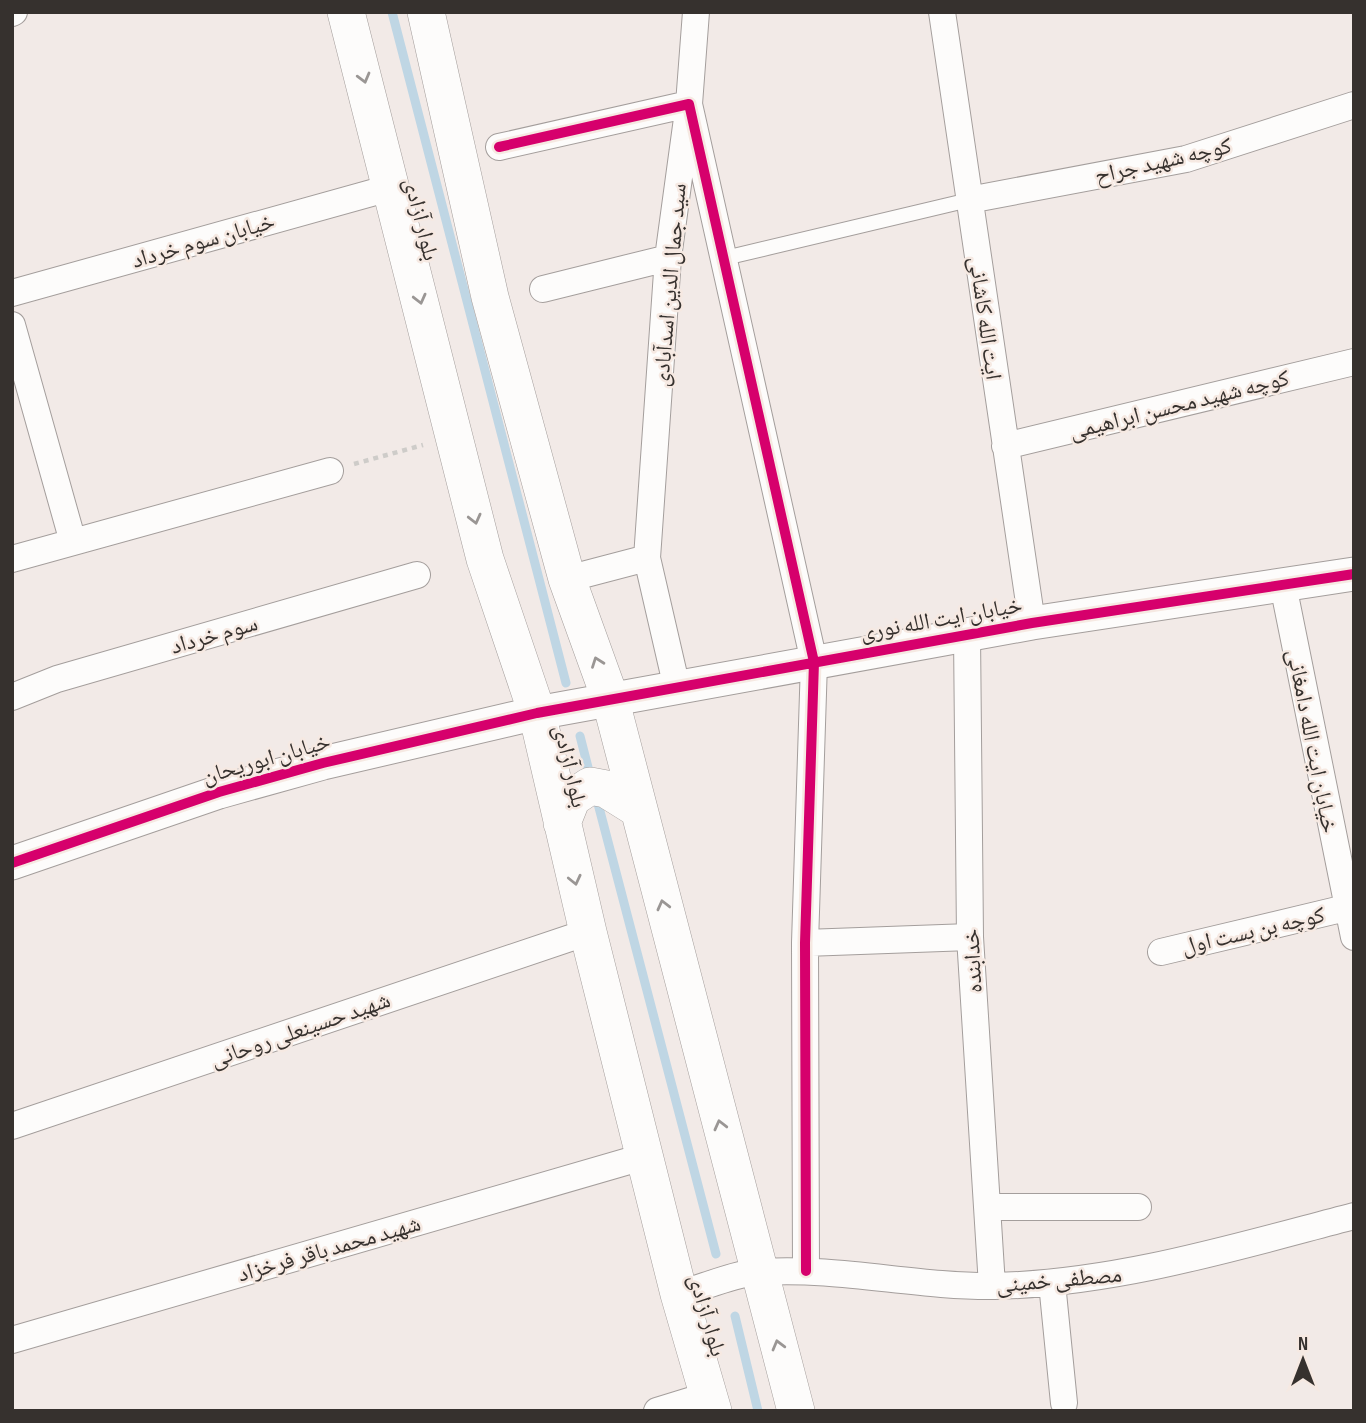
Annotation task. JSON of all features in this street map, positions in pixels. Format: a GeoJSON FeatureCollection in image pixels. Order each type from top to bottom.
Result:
{"type":"FeatureCollection","features":[{"type":"Feature","properties":{"kind":"main road","name":"بلوار آزادی"},"geometry":{"type":"LineString","coordinates":[[346,12],[393,187],[485,559],[537,713],[588,932],[679,1294],[711,1403]]}},
{"type":"Feature","properties":{"kind":"main road"},"geometry":{"type":"LineString","coordinates":[[426,12],[490,297],[567,579],[610,698],[796,1411]]}},
{"type":"Feature","properties":{"kind":"main road"},"geometry":{"type":"LineString","coordinates":[[562,823],[572,798],[590,786],[606,789],[639,809]]}},
{"type":"Feature","properties":{"kind":"street","name":"سید جمال الدین اسدآبادی"},"geometry":{"type":"LineString","coordinates":[[677,688],[647,558],[668,258],[689,104],[696,12]]}},
{"type":"Feature","properties":{"kind":"street","name":"ایت الله کاشانی"},"geometry":{"type":"LineString","coordinates":[[942,12],[1032,623]]}},
{"type":"Feature","properties":{"kind":"street"},"geometry":{"type":"LineString","coordinates":[[499,147],[689,104],[814,662],[805,943],[806,1271]]}},
{"type":"Feature","properties":{"kind":"street","name":"کوچه شهید جراح"},"geometry":{"type":"LineString","coordinates":[[969,200],[1186,159],[1354,105]]}},
{"type":"Feature","properties":{"kind":"street","name":"خیابان سوم خرداد"},"geometry":{"type":"LineString","coordinates":[[12,293],[393,187]]}},
{"type":"Feature","properties":{"kind":"street"},"geometry":{"type":"LineString","coordinates":[[543,289],[668,258]]}},
{"type":"Feature","properties":{"kind":"street"},"geometry":{"type":"LineString","coordinates":[[12,326],[73,542]]}},
{"type":"Feature","properties":{"kind":"street","name":"کوچه شهید محسن ابراهیمی"},"geometry":{"type":"LineString","coordinates":[[1005,446],[1354,362]]}},
{"type":"Feature","properties":{"kind":"street"},"geometry":{"type":"LineString","coordinates":[[12,559],[330,471]]}},
{"type":"Feature","properties":{"kind":"street"},"geometry":{"type":"LineString","coordinates":[[567,579],[647,558]]}},
{"type":"Feature","properties":{"kind":"street","name":"خیابان ایت الله نوری"},"geometry":{"type":"LineString","coordinates":[[537,713],[1032,623],[1354,574]]}},
{"type":"Feature","properties":{"kind":"street","name":"سوم خرداد"},"geometry":{"type":"LineString","coordinates":[[12,697],[57,679],[417,575]]}},
{"type":"Feature","properties":{"kind":"street","name":"خیابان ایت الله دامغانی"},"geometry":{"type":"LineString","coordinates":[[1283,585],[1354,937]]}},
{"type":"Feature","properties":{"kind":"street","name":"خدابنده"},"geometry":{"type":"LineString","coordinates":[[967,635],[970,937],[992,1286]]}},
{"type":"Feature","properties":{"kind":"street","name":"خیابان ابوریحان"},"geometry":{"type":"LineString","coordinates":[[12,863],[219,792],[323,763],[537,713]]}},
{"type":"Feature","properties":{"kind":"street","name":"کوچه بن بست اول"},"geometry":{"type":"LineString","coordinates":[[1161,952],[1350,907]]}},
{"type":"Feature","properties":{"kind":"street","name":"شهید حسینعلی روحانی"},"geometry":{"type":"LineString","coordinates":[[12,1126],[588,932]]}},
{"type":"Feature","properties":{"kind":"street"},"geometry":{"type":"LineString","coordinates":[[805,943],[970,937]]}},
{"type":"Feature","properties":{"kind":"street","name":"شهید محمد باقر فرخزاد"},"geometry":{"type":"LineString","coordinates":[[12,1340],[646,1156]]}},
{"type":"Feature","properties":{"kind":"street"},"geometry":{"type":"LineString","coordinates":[[987,1207],[1138,1207]]}},
{"type":"Feature","properties":{"kind":"street","name":"مصطفی خمینی"},"geometry":{"type":"LineString","coordinates":[[679,1294],[758,1272],[806,1271],[992,1286],[1052,1283],[1134,1273],[1354,1216]]}},
{"type":"Feature","properties":{"kind":"street"},"geometry":{"type":"LineString","coordinates":[[1052,1283],[1064,1403]]}},
{"type":"Feature","properties":{"kind":"street"},"geometry":{"type":"LineString","coordinates":[[657,1411],[711,1403]]}},
{"type":"Feature","properties":{"kind":"lane"},"geometry":{"type":"LineString","coordinates":[[725,258],[969,200]]}},
{"type":"Feature","properties":{"kind":"path"},"geometry":{"type":"LineString","coordinates":[[330,471],[453,436]]}},
{"type":"Feature","properties":{"kind":"waterway"},"geometry":{"type":"LineString","coordinates":[[392,12],[566,683]]}},
{"type":"Feature","properties":{"kind":"waterway"},"geometry":{"type":"LineString","coordinates":[[580,736],[591,779]]}},
{"type":"Feature","properties":{"kind":"waterway"},"geometry":{"type":"LineString","coordinates":[[596,796],[716,1254]]}},
{"type":"Feature","properties":{"kind":"waterway"},"geometry":{"type":"LineString","coordinates":[[735,1316],[758,1411]]}},
{"type":"Feature","properties":{"kind":"cycle path"},"geometry":{"type":"LineString","coordinates":[[499,147],[689,104],[814,662],[805,943],[806,1271]]}},
{"type":"Feature","properties":{"kind":"cycle path"},"geometry":{"type":"LineString","coordinates":[[12,863],[219,792],[323,763],[537,713],[1032,623],[1354,574]]}}]}
